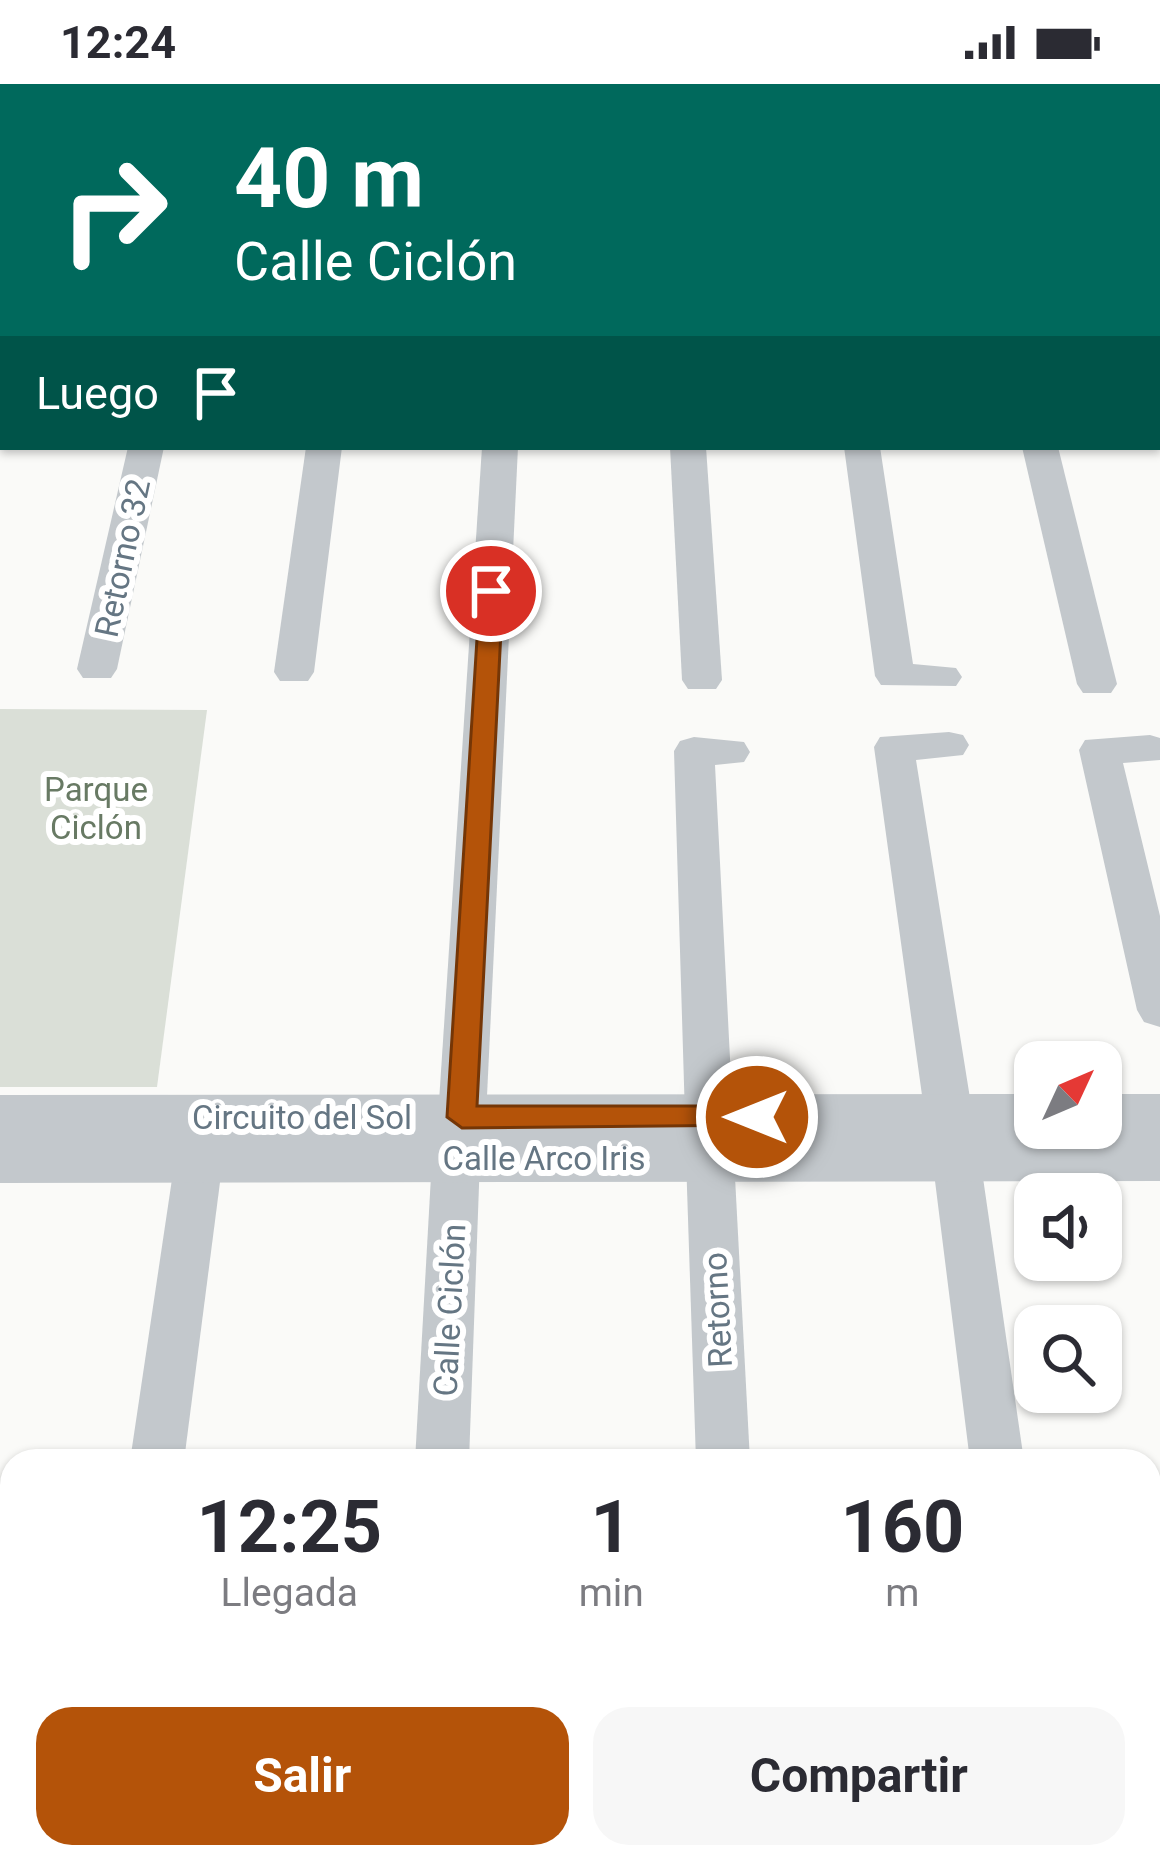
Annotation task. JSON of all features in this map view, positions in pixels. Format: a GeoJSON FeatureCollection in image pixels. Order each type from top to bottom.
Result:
{"type":"FeatureCollection","features":[{"type":"Feature","properties":{"kind":"street","name":"Retorno 32"},"geometry":{"type":"LineString","coordinates":[[98,669],[145,450]]}},
{"type":"Feature","properties":{"kind":"street"},"geometry":{"type":"LineString","coordinates":[[294,672],[324,450]]}},
{"type":"Feature","properties":{"kind":"street","name":"Calle Ciclón"},"geometry":{"type":"LineString","coordinates":[[443,1449],[500,450]]}},
{"type":"Feature","properties":{"kind":"street"},"geometry":{"type":"LineString","coordinates":[[688,450],[702,680]]}},
{"type":"Feature","properties":{"kind":"street"},"geometry":{"type":"LineString","coordinates":[[862,450],[895,676],[942,677]]}},
{"type":"Feature","properties":{"kind":"street"},"geometry":{"type":"LineString","coordinates":[[1041,450],[1097,684]]}},
{"type":"Feature","properties":{"kind":"street"},"geometry":{"type":"LineString","coordinates":[[949,746],[894,747],[995,1449]]}},
{"type":"Feature","properties":{"kind":"street"},"geometry":{"type":"LineString","coordinates":[[1150,749],[1099,750],[1160,1010]]}},
{"type":"Feature","properties":{"kind":"street","name":"Retorno"},"geometry":{"type":"LineString","coordinates":[[723,1449],[694,751],[730,752]]}},
{"type":"Feature","properties":{"kind":"street"},"geometry":{"type":"LineString","coordinates":[[1122,1117],[1160,1117]]}},
{"type":"Feature","properties":{"kind":"street","name":"Circuito del Sol"},"geometry":{"type":"LineString","coordinates":[[0,1118],[459,1138]]}},
{"type":"Feature","properties":{"kind":"street"},"geometry":{"type":"LineString","coordinates":[[952,1137],[1014,1122]]}},
{"type":"Feature","properties":{"kind":"street","name":"Calle Arco Iris"},"geometry":{"type":"LineString","coordinates":[[0,1159],[199,1159],[459,1138],[710,1137],[952,1137],[1160,1157]]}},
{"type":"Feature","properties":{"kind":"street"},"geometry":{"type":"LineString","coordinates":[[159,1449],[199,1159]]}},
{"type":"Feature","properties":{"kind":"green space","name":"Parque Ciclón"},"geometry":{"type":"Polygon","coordinates":[[[0,709],[207,710],[157,1087],[0,1087],[0,709]]]}},
{"type":"Feature","properties":{"kind":"route"},"geometry":{"type":"LineString","coordinates":[[491,591],[462,1117],[757,1117]]}}]}
